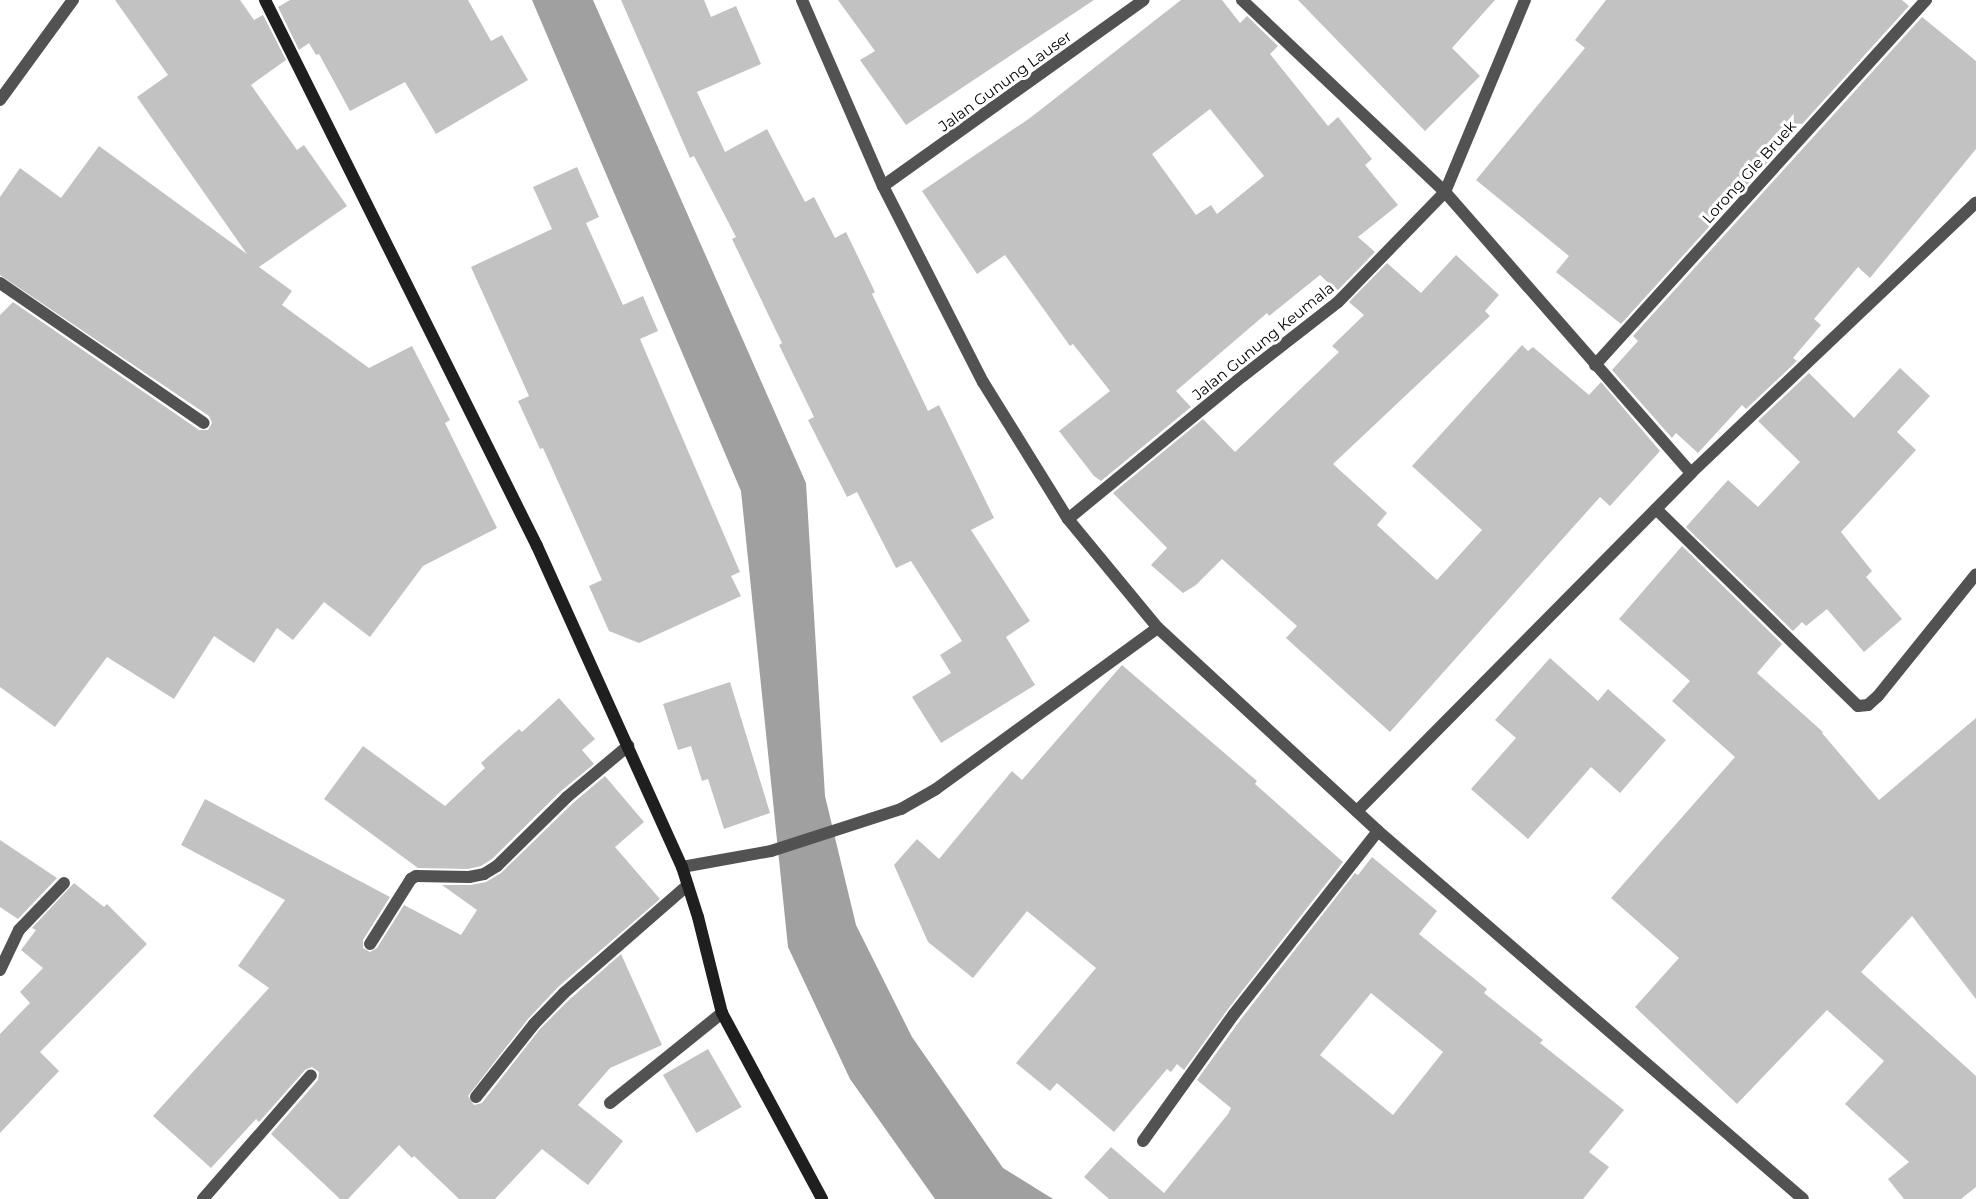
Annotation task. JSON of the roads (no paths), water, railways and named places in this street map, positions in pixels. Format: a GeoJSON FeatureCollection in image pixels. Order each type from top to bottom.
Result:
{"type":"FeatureCollection","features":[{"type":"Feature","properties":{"kind":"street"},"geometry":{"type":"LineString","coordinates":[[0,100],[73,0]]}},
{"type":"Feature","properties":{"kind":"street"},"geometry":{"type":"LineString","coordinates":[[265,0],[537,546],[682,867],[722,1013],[822,1199]]}},
{"type":"Feature","properties":{"kind":"street"},"geometry":{"type":"LineString","coordinates":[[802,0],[883,186],[984,381],[1068,519],[1158,628],[1378,831],[1803,1199]]}},
{"type":"Feature","properties":{"kind":"street","name":"Jalan Gunung Lauser"},"geometry":{"type":"LineString","coordinates":[[883,186],[1144,0]]}},
{"type":"Feature","properties":{"kind":"street"},"geometry":{"type":"LineString","coordinates":[[1242,0],[1445,192],[1690,473]]}},
{"type":"Feature","properties":{"kind":"street","name":"Jalan Gunung Keumala"},"geometry":{"type":"LineString","coordinates":[[1068,519],[1242,376],[1338,302],[1445,192],[1525,0]]}},
{"type":"Feature","properties":{"kind":"street","name":"Lorong Gle Bruek"},"geometry":{"type":"LineString","coordinates":[[1595,366],[1926,0]]}},
{"type":"Feature","properties":{"kind":"street"},"geometry":{"type":"LineString","coordinates":[[1357,812],[1690,473],[1976,203]]}},
{"type":"Feature","properties":{"kind":"street"},"geometry":{"type":"LineString","coordinates":[[2,290],[204,423]]}},
{"type":"Feature","properties":{"kind":"street"},"geometry":{"type":"LineString","coordinates":[[1656,509],[1858,706],[1868,705],[1878,696],[1976,574]]}},
{"type":"Feature","properties":{"kind":"street"},"geometry":{"type":"LineString","coordinates":[[682,867],[771,851],[901,809],[936,789],[1158,628]]}},
{"type":"Feature","properties":{"kind":"street"},"geometry":{"type":"LineString","coordinates":[[370,944],[411,879],[416,876],[469,877],[484,874],[497,866],[567,797],[628,746]]}},
{"type":"Feature","properties":{"kind":"street"},"geometry":{"type":"LineString","coordinates":[[1143,1141],[1234,1014],[1378,831]]}},
{"type":"Feature","properties":{"kind":"street"},"geometry":{"type":"LineString","coordinates":[[0,970],[19,930],[64,883]]}},
{"type":"Feature","properties":{"kind":"street"},"geometry":{"type":"LineString","coordinates":[[476,1097],[534,1024],[564,993],[688,885]]}},
{"type":"Feature","properties":{"kind":"street"},"geometry":{"type":"LineString","coordinates":[[610,1103],[722,1013]]}},
{"type":"Feature","properties":{"kind":"street"},"geometry":{"type":"LineString","coordinates":[[203,1199],[311,1075]]}}]}
